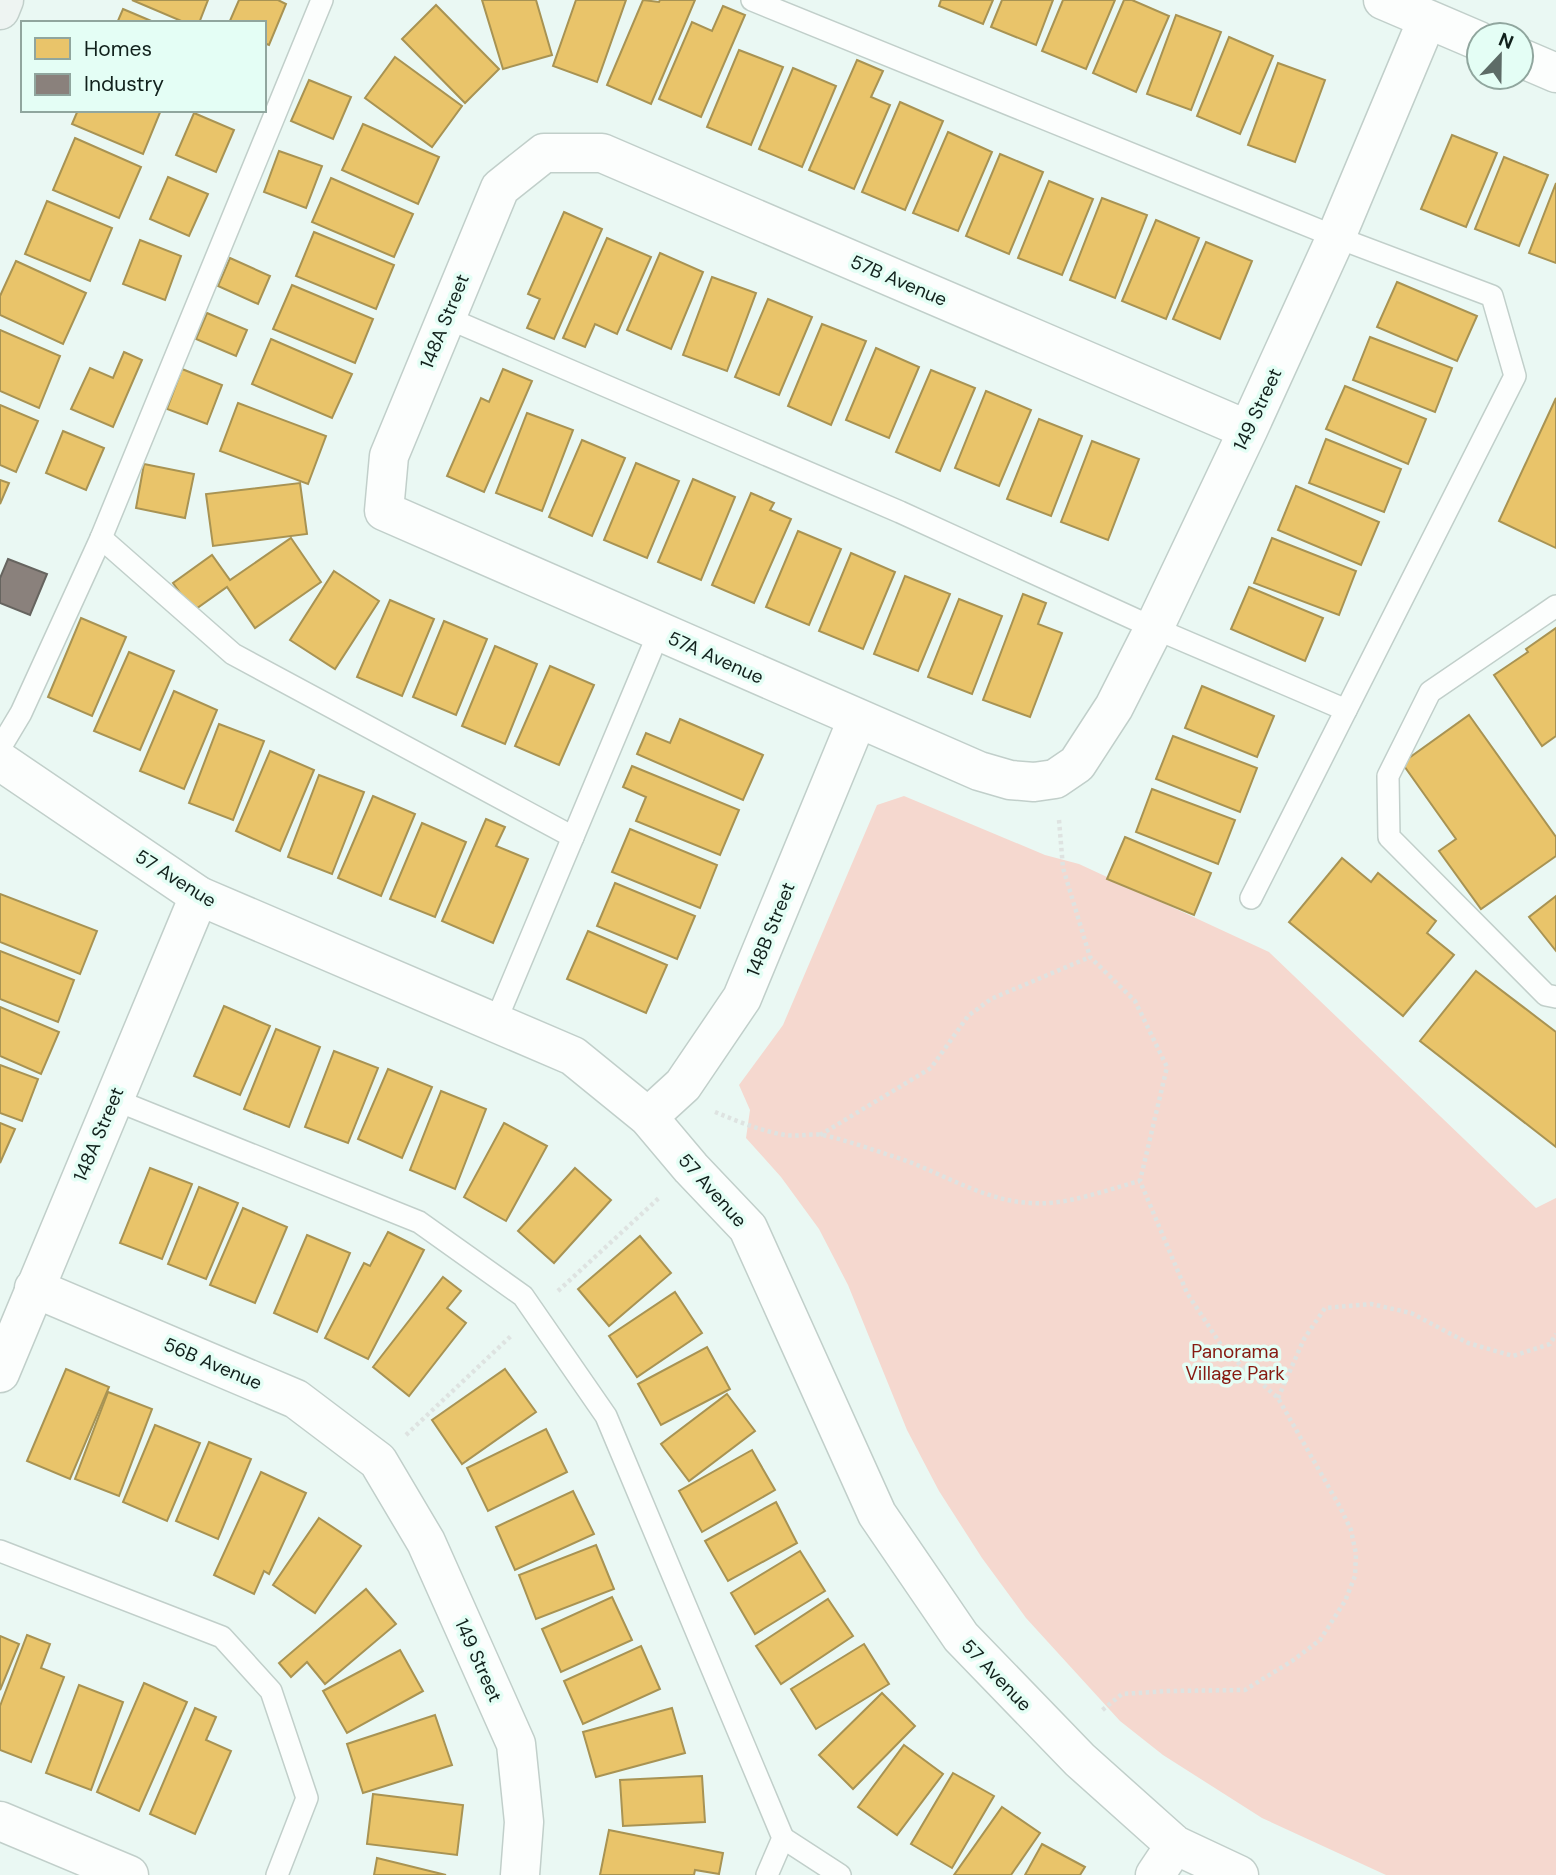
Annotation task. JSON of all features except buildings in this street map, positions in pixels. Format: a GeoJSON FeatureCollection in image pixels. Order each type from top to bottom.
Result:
{"type":"FeatureCollection","features":[{"type":"Feature","properties":{"kind":"main road"},"geometry":{"type":"LineString","coordinates":[[0,10],[4,0]]}},
{"type":"Feature","properties":{"kind":"street"},"geometry":{"type":"LineString","coordinates":[[1383,0],[1465,35]]}},
{"type":"Feature","properties":{"kind":"street","name":"149 Street"},"geometry":{"type":"LineString","coordinates":[[1056,796],[1114,707],[1154,628],[1336,237],[1427,20]]}},
{"type":"Feature","properties":{"kind":"street"},"geometry":{"type":"LineString","coordinates":[[1535,64],[1556,72]]}},
{"type":"Feature","properties":{"kind":"street","name":"148A Street"},"geometry":{"type":"LineString","coordinates":[[384,511],[389,456],[500,187],[544,153]]}},
{"type":"Feature","properties":{"kind":"street","name":"57B Avenue"},"geometry":{"type":"LineString","coordinates":[[544,153],[602,153],[1248,430]]}},
{"type":"Feature","properties":{"kind":"street","name":"57A Avenue"},"geometry":{"type":"LineString","coordinates":[[384,511],[857,720],[979,771],[1010,780],[1034,782],[1056,796]]}},
{"type":"Feature","properties":{"kind":"street","name":"148B Street"},"geometry":{"type":"LineString","coordinates":[[649,1117],[682,1085],[742,998],[857,720]]}},
{"type":"Feature","properties":{"kind":"street","name":"57 Avenue"},"geometry":{"type":"LineString","coordinates":[[0,761],[199,896],[573,1056],[649,1117],[691,1168],[748,1228],[877,1514],[961,1637],[1080,1760],[1165,1860],[1239,1875]]}},
{"type":"Feature","properties":{"kind":"street","name":"148A Street"},"geometry":{"type":"LineString","coordinates":[[0,1373],[199,896]]}},
{"type":"Feature","properties":{"kind":"street","name":"56B Avenue"},"geometry":{"type":"LineString","coordinates":[[34,1288],[296,1399],[390,1450]]}},
{"type":"Feature","properties":{"kind":"street","name":"149 Street"},"geometry":{"type":"LineString","coordinates":[[390,1450],[426,1542],[516,1744],[524,1822],[520,1875]]}},
{"type":"Feature","properties":{"kind":"street"},"geometry":{"type":"LineString","coordinates":[[0,1821],[129,1875]]}},
{"type":"Feature","properties":{"kind":"lane"},"geometry":{"type":"LineString","coordinates":[[0,748],[21,713],[101,538],[323,0]]}},
{"type":"Feature","properties":{"kind":"lane"},"geometry":{"type":"LineString","coordinates":[[752,0],[1336,237],[1492,296],[1515,376],[1251,898]]}},
{"type":"Feature","properties":{"kind":"lane"},"geometry":{"type":"LineString","coordinates":[[445,317],[900,512],[1154,628],[1346,710]]}},
{"type":"Feature","properties":{"kind":"lane"},"geometry":{"type":"LineString","coordinates":[[101,538],[233,654],[573,836]]}},
{"type":"Feature","properties":{"kind":"lane"},"geometry":{"type":"LineString","coordinates":[[1556,607],[1430,692],[1388,776],[1389,836],[1546,995],[1556,997]]}},
{"type":"Feature","properties":{"kind":"lane"},"geometry":{"type":"LineString","coordinates":[[495,1023],[659,632]]}},
{"type":"Feature","properties":{"kind":"lane"},"geometry":{"type":"LineString","coordinates":[[113,1099],[419,1222],[523,1296],[606,1416],[783,1838],[840,1875]]}},
{"type":"Feature","properties":{"kind":"lane"},"geometry":{"type":"LineString","coordinates":[[0,1551],[222,1637],[271,1691],[307,1798],[276,1875]]}},
{"type":"Feature","properties":{"kind":"lane"},"geometry":{"type":"LineString","coordinates":[[767,1875],[783,1838]]}},
{"type":"Feature","properties":{"kind":"path"},"geometry":{"type":"LineString","coordinates":[[1056,796],[1063,868],[1090,957],[1135,1001],[1167,1067],[1140,1181],[1187,1293],[1225,1352],[1278,1398],[1340,1507],[1356,1554],[1355,1576],[1345,1601],[1320,1640],[1292,1661],[1245,1690],[1122,1694],[1100,1712]]}},
{"type":"Feature","properties":{"kind":"path"},"geometry":{"type":"LineString","coordinates":[[820,1135],[930,1068],[968,1016],[991,999],[1090,957]]}},
{"type":"Feature","properties":{"kind":"path"},"geometry":{"type":"LineString","coordinates":[[705,1108],[742,1123],[787,1135],[820,1135],[915,1163],[966,1187],[1008,1201],[1033,1204],[1059,1201],[1140,1181]]}},
{"type":"Feature","properties":{"kind":"path"},"geometry":{"type":"LineString","coordinates":[[553,1295],[660,1197]]}},
{"type":"Feature","properties":{"kind":"path"},"geometry":{"type":"LineString","coordinates":[[1278,1398],[1304,1339],[1325,1308],[1371,1304],[1411,1313],[1468,1343],[1513,1356],[1550,1344],[1556,1334]]}},
{"type":"Feature","properties":{"kind":"path"},"geometry":{"type":"LineString","coordinates":[[390,1450],[517,1330]]}},
{"type":"Feature","properties":{"kind":"green space","name":"Panorama Village Park"},"geometry":{"type":"Polygon","coordinates":[[[904,796],[1045,855],[1079,864],[1269,952],[1536,1208],[1556,1198],[1556,1875],[1386,1875],[1262,1818],[1163,1755],[1120,1721],[1026,1618],[982,1558],[939,1491],[907,1430],[848,1285],[819,1229],[781,1177],[746,1138],[750,1110],[739,1085],[783,1025],[877,805],[904,796]]]}}]}
